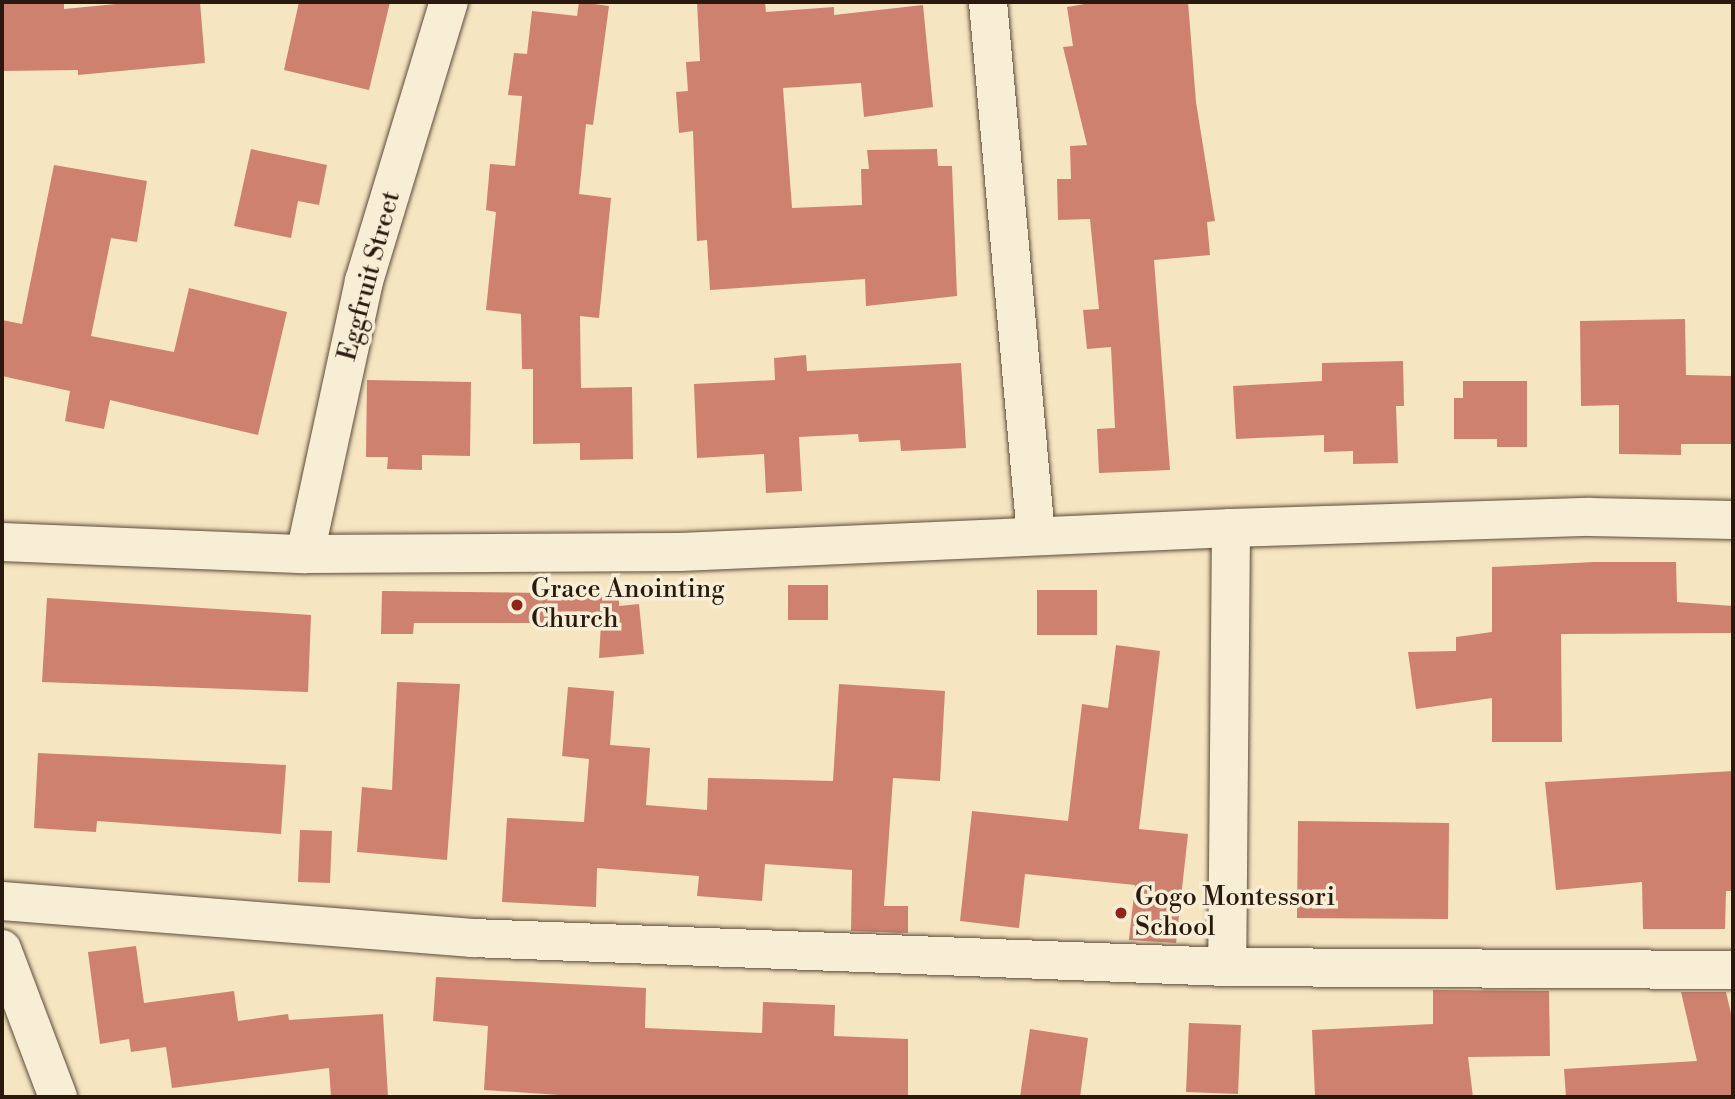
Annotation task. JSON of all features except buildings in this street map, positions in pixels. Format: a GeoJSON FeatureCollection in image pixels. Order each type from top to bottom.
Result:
{"type":"FeatureCollection","features":[{"type":"Feature","properties":{"kind":"street","name":"Eggfruit Street"},"geometry":{"type":"LineString","coordinates":[[306,554],[364,281],[449,2]]}},
{"type":"Feature","properties":{"kind":"street"},"geometry":{"type":"LineString","coordinates":[[988,2],[1036,536]]}},
{"type":"Feature","properties":{"kind":"street"},"geometry":{"type":"LineString","coordinates":[[2,542],[306,554],[680,552],[1231,528],[1590,517],[1733,520]]}},
{"type":"Feature","properties":{"kind":"street"},"geometry":{"type":"LineString","coordinates":[[1227,967],[1231,528]]}},
{"type":"Feature","properties":{"kind":"street"},"geometry":{"type":"LineString","coordinates":[[2,901],[473,938],[1227,967],[1733,970]]}},
{"type":"Feature","properties":{"kind":"street"},"geometry":{"type":"LineString","coordinates":[[2,949],[58,1097]]}},
{"type":"Feature","properties":{"kind":"place","name":"Grace Anointing Church"},"geometry":{"type":"Point","coordinates":[517,605]}},
{"type":"Feature","properties":{"kind":"place","name":"Gogo Montessori School"},"geometry":{"type":"Point","coordinates":[1121,913]}}]}
